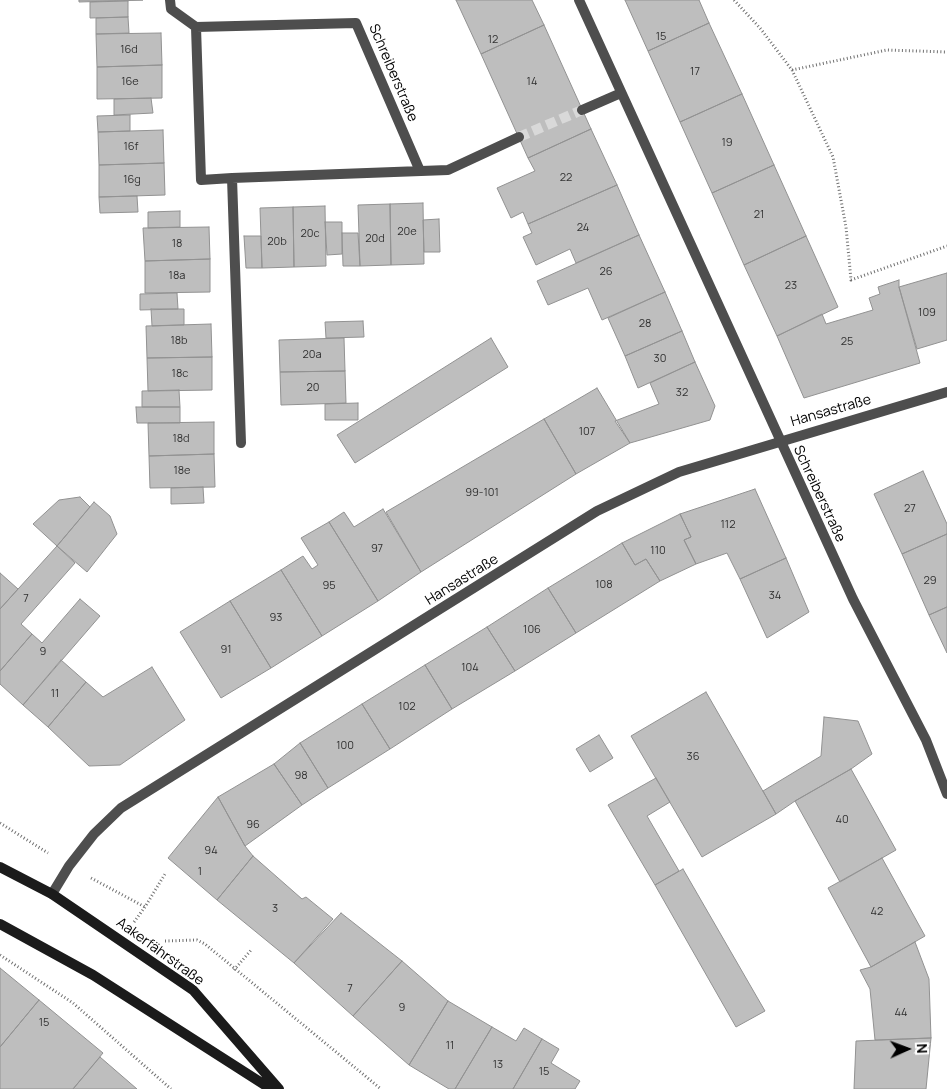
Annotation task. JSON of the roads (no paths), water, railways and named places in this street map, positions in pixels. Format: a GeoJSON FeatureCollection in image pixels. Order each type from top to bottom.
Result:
{"type":"FeatureCollection","features":[{"type":"Feature","properties":{"kind":"main road","name":"Aakerfährstraße"},"geometry":{"type":"LineString","coordinates":[[0,867],[52,894],[193,990],[279,1089]]}},
{"type":"Feature","properties":{"kind":"main road"},"geometry":{"type":"LineString","coordinates":[[0,924],[93,975],[271,1089]]}},
{"type":"Feature","properties":{"kind":"street"},"geometry":{"type":"LineString","coordinates":[[170,0],[171,9],[196,27],[201,180],[448,170],[519,137]]}},
{"type":"Feature","properties":{"kind":"street","name":"Schreiberstraße"},"geometry":{"type":"LineString","coordinates":[[579,0],[853,600],[926,740],[947,794]]}},
{"type":"Feature","properties":{"kind":"street","name":"Schreiberstraße"},"geometry":{"type":"LineString","coordinates":[[196,27],[356,23],[420,171]]}},
{"type":"Feature","properties":{"kind":"street"},"geometry":{"type":"LineString","coordinates":[[582,110],[621,93]]}},
{"type":"Feature","properties":{"kind":"street"},"geometry":{"type":"LineString","coordinates":[[232,178],[241,443]]}},
{"type":"Feature","properties":{"kind":"street","name":"Hansastraße"},"geometry":{"type":"LineString","coordinates":[[52,894],[74,859],[94,834],[121,808],[589,517],[679,472],[947,392]]}},
{"type":"Feature","properties":{"kind":"tunnel"},"geometry":{"type":"LineString","coordinates":[[519,137],[582,110]]}}]}
